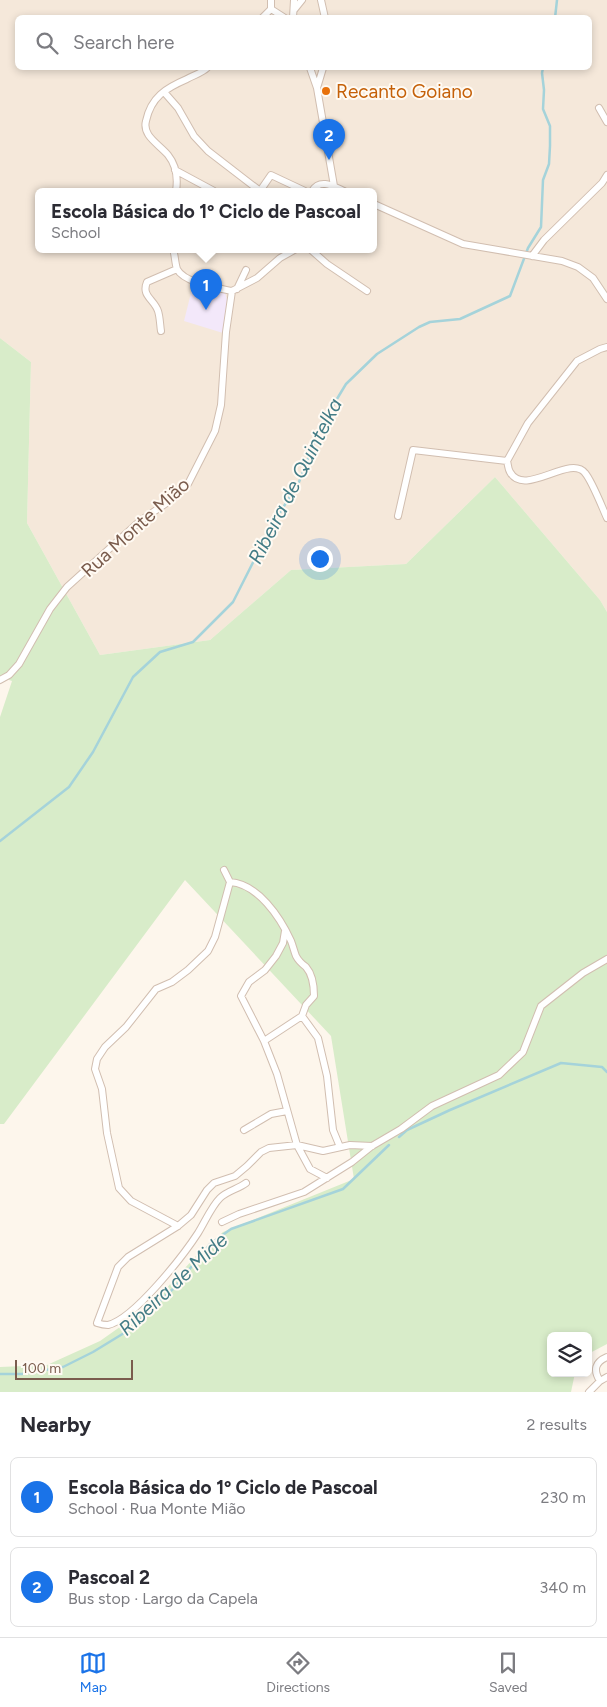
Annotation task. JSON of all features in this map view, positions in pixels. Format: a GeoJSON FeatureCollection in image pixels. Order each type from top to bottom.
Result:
{"type":"FeatureCollection","features":[{"type":"Feature","properties":{"kind":"street"},"geometry":{"type":"LineString","coordinates":[[265,15],[271,9],[271,0]]}},
{"type":"Feature","properties":{"kind":"street"},"geometry":{"type":"LineString","coordinates":[[293,15],[294,0]]}},
{"type":"Feature","properties":{"kind":"street"},"geometry":{"type":"LineString","coordinates":[[294,10],[302,0]]}},
{"type":"Feature","properties":{"kind":"street"},"geometry":{"type":"LineString","coordinates":[[321,0],[324,15]]}},
{"type":"Feature","properties":{"kind":"street"},"geometry":{"type":"LineString","coordinates":[[271,9],[280,15]]}},
{"type":"Feature","properties":{"kind":"street"},"geometry":{"type":"LineString","coordinates":[[177,188],[178,181],[176,170],[168,155],[148,134],[145,127],[148,112],[155,99],[164,92],[203,70]]}},
{"type":"Feature","properties":{"kind":"street"},"geometry":{"type":"LineString","coordinates":[[311,70],[317,88],[333,188]]}},
{"type":"Feature","properties":{"kind":"street"},"geometry":{"type":"LineString","coordinates":[[317,88],[322,70]]}},
{"type":"Feature","properties":{"kind":"street"},"geometry":{"type":"LineString","coordinates":[[164,92],[178,108],[194,136],[256,188]]}},
{"type":"Feature","properties":{"kind":"street"},"geometry":{"type":"LineString","coordinates":[[600,108],[607,122]]}},
{"type":"Feature","properties":{"kind":"street"},"geometry":{"type":"LineString","coordinates":[[176,170],[209,188]]}},
{"type":"Feature","properties":{"kind":"street"},"geometry":{"type":"LineString","coordinates":[[262,188],[271,175],[299,188]]}},
{"type":"Feature","properties":{"kind":"street"},"geometry":{"type":"LineString","coordinates":[[532,256],[544,240],[602,183],[607,175]]}},
{"type":"Feature","properties":{"kind":"street"},"geometry":{"type":"LineString","coordinates":[[314,188],[320,184],[330,188]]}},
{"type":"Feature","properties":{"kind":"street"},"geometry":{"type":"LineString","coordinates":[[377,205],[463,244],[562,261],[578,267],[592,278],[607,299]]}},
{"type":"Feature","properties":{"kind":"street"},"geometry":{"type":"LineString","coordinates":[[174,253],[177,269],[182,275],[192,280],[234,290],[257,278],[280,258],[289,253]]}},
{"type":"Feature","properties":{"kind":"street"},"geometry":{"type":"LineString","coordinates":[[315,253],[367,292]]}},
{"type":"Feature","properties":{"kind":"street"},"geometry":{"type":"LineString","coordinates":[[161,332],[158,310],[145,293],[144,288],[147,282],[177,269]]}},
{"type":"Feature","properties":{"kind":"street","name":"Rua Monte Mião"},"geometry":{"type":"LineString","coordinates":[[0,680],[9,675],[20,664],[50,609],[67,587],[140,521],[171,500],[188,484],[215,431],[221,405],[226,332],[234,290],[246,270]]}},
{"type":"Feature","properties":{"kind":"street"},"geometry":{"type":"LineString","coordinates":[[607,347],[576,361],[528,423],[507,461],[510,472],[515,478],[524,480],[535,480],[568,469],[576,468],[585,472],[607,518]]}},
{"type":"Feature","properties":{"kind":"street"},"geometry":{"type":"LineString","coordinates":[[398,516],[412,450],[507,461]]}},
{"type":"Feature","properties":{"kind":"street"},"geometry":{"type":"LineString","coordinates":[[178,1226],[131,1201],[120,1188],[107,1133],[102,1089],[95,1069],[96,1059],[105,1047],[126,1027],[156,989],[172,982],[183,974],[208,951],[216,937],[230,882],[224,870]]}},
{"type":"Feature","properties":{"kind":"street"},"geometry":{"type":"LineString","coordinates":[[230,882],[240,882],[255,891],[271,908],[285,930],[296,957],[308,970],[314,984],[314,996],[306,1005],[302,1016],[264,1041]]}},
{"type":"Feature","properties":{"kind":"street"},"geometry":{"type":"LineString","coordinates":[[285,930],[283,943],[276,956],[264,970],[249,982],[241,996],[264,1041],[298,1145],[310,1168],[327,1178]]}},
{"type":"Feature","properties":{"kind":"street"},"geometry":{"type":"LineString","coordinates":[[222,1222],[304,1192],[352,1162],[372,1146],[401,1129],[432,1106],[499,1075],[524,1052],[541,1006],[583,972],[607,959]]}},
{"type":"Feature","properties":{"kind":"street"},"geometry":{"type":"LineString","coordinates":[[302,1016],[318,1038],[327,1076],[333,1130],[340,1147]]}},
{"type":"Feature","properties":{"kind":"street"},"geometry":{"type":"LineString","coordinates":[[244,1130],[271,1114],[287,1111]]}},
{"type":"Feature","properties":{"kind":"street"},"geometry":{"type":"LineString","coordinates":[[246,1183],[225,1193],[219,1199],[196,1235],[152,1292],[120,1320],[106,1325],[97,1324],[118,1267],[128,1257],[178,1226],[191,1215],[207,1190],[214,1183],[235,1176],[260,1152],[269,1148],[298,1145],[323,1151],[340,1147],[372,1146]]}},
{"type":"Feature","properties":{"kind":"street"},"geometry":{"type":"LineString","coordinates":[[600,1381],[596,1375],[595,1368],[597,1363],[607,1357]]}},
{"type":"Feature","properties":{"kind":"street"},"geometry":{"type":"LineString","coordinates":[[589,1392],[607,1377]]}},
{"type":"Feature","properties":{"kind":"shaded area"},"geometry":{"type":"Polygon","coordinates":[[[0,0],[607,0],[607,612],[600,600],[495,477],[406,564],[291,570],[210,640],[100,655],[27,523],[31,362],[0,338],[0,0]]]}},
{"type":"Feature","properties":{"kind":"shaded area"},"geometry":{"type":"Polygon","coordinates":[[[193,285],[225,293],[227,300],[223,333],[184,321],[193,285]]]}},
{"type":"Feature","properties":{"kind":"green space"},"geometry":{"type":"Polygon","coordinates":[[[0,338],[31,362],[27,523],[100,655],[210,640],[291,570],[406,564],[495,477],[600,600],[607,612],[607,1344],[592,1352],[592,1332],[547,1332],[547,1377],[574,1377],[571,1392],[0,1392],[0,1367],[47,1365],[100,1341],[151,1305],[196,1256],[223,1232],[354,1179],[331,1036],[185,880],[4,1124],[0,1124],[0,717],[12,681],[0,677],[0,338]]]}},
{"type":"Feature","properties":{"kind":"waterway","name":"Ribeira de Quintelka"},"geometry":{"type":"LineString","coordinates":[[555,15],[557,0]]}},
{"type":"Feature","properties":{"kind":"waterway","name":"Ribeira de Quintelka"},"geometry":{"type":"LineString","coordinates":[[0,841],[69,787],[93,752],[133,677],[160,652],[193,642],[233,602],[271,527],[299,482],[320,427],[346,384],[377,354],[419,327],[430,322],[460,319],[510,296],[528,248],[541,227],[543,180],[549,164],[550,146],[550,126],[543,109],[543,70]]}},
{"type":"Feature","properties":{"kind":"waterway","name":"Ribeira de Mide"},"geometry":{"type":"LineString","coordinates":[[399,1137],[407,1130],[450,1110],[561,1063],[602,1067],[607,1072]]}},
{"type":"Feature","properties":{"kind":"waterway","name":"Ribeira de Mide"},"geometry":{"type":"LineString","coordinates":[[0,1374],[22,1374],[63,1367],[93,1352],[129,1330],[174,1288],[210,1244],[231,1229],[343,1189],[389,1145]]}},
{"type":"Feature","properties":{"kind":"place","name":"Recanto Goiano"},"geometry":{"type":"Point","coordinates":[326,91]}},
{"type":"Feature","properties":{"kind":"place","name":"Pascoal 2"},"geometry":{"type":"Point","coordinates":[329,160]}},
{"type":"Feature","properties":{"kind":"place","name":"Escola Básica do 1º Ciclo de Pascoal"},"geometry":{"type":"Point","coordinates":[206,310]}}]}
